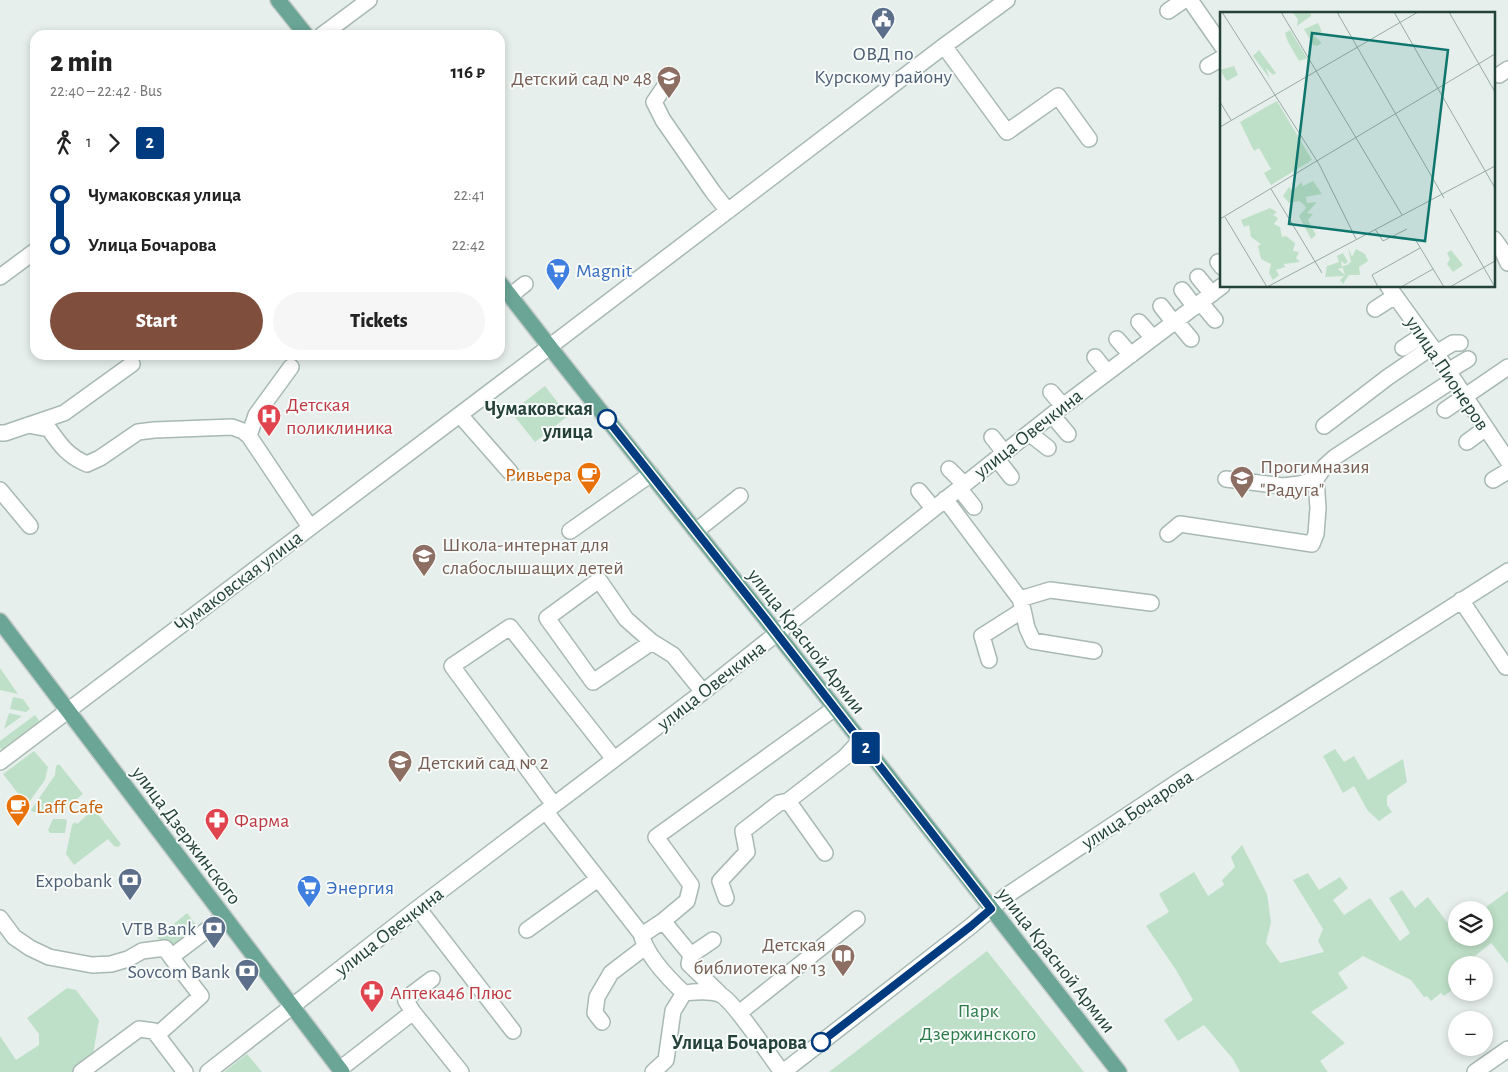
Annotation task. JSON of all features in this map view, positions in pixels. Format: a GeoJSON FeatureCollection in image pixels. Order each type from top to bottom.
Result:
{"type":"FeatureCollection","features":[{"type":"Feature","properties":{"kind":"main road"},"geometry":{"type":"LineString","coordinates":[[278,0],[302,30]]}},
{"type":"Feature","properties":{"kind":"main road","name":"улица Красной Армии"},"geometry":{"type":"LineString","coordinates":[[505,290],[1119,1072]]}},
{"type":"Feature","properties":{"kind":"main road","name":"улица Дзержинского"},"geometry":{"type":"LineString","coordinates":[[0,621],[341,1070]]}},
{"type":"Feature","properties":{"kind":"street"},"geometry":{"type":"LineString","coordinates":[[329,30],[369,0]]}},
{"type":"Feature","properties":{"kind":"street","name":"Чумаковская улица"},"geometry":{"type":"LineString","coordinates":[[0,762],[1007,0]]}},
{"type":"Feature","properties":{"kind":"street"},"geometry":{"type":"LineString","coordinates":[[1168,10],[1184,0]]}},
{"type":"Feature","properties":{"kind":"street"},"geometry":{"type":"LineString","coordinates":[[1190,0],[1220,43]]}},
{"type":"Feature","properties":{"kind":"street"},"geometry":{"type":"LineString","coordinates":[[944,46],[1007,132],[1058,96],[1089,139]]}},
{"type":"Feature","properties":{"kind":"street"},"geometry":{"type":"LineString","coordinates":[[1208,66],[1220,59]]}},
{"type":"Feature","properties":{"kind":"street"},"geometry":{"type":"LineString","coordinates":[[669,80],[654,102],[663,120],[728,211]]}},
{"type":"Feature","properties":{"kind":"street"},"geometry":{"type":"LineString","coordinates":[[1496,242],[1508,263]]}},
{"type":"Feature","properties":{"kind":"street"},"geometry":{"type":"LineString","coordinates":[[0,277],[30,255]]}},
{"type":"Feature","properties":{"kind":"street"},"geometry":{"type":"LineString","coordinates":[[1198,277],[1215,320]]}},
{"type":"Feature","properties":{"kind":"street"},"geometry":{"type":"LineString","coordinates":[[510,296],[526,284]]}},
{"type":"Feature","properties":{"kind":"street"},"geometry":{"type":"LineString","coordinates":[[1182,290],[1207,298]]}},
{"type":"Feature","properties":{"kind":"street"},"geometry":{"type":"LineString","coordinates":[[1376,309],[1391,291]]}},
{"type":"Feature","properties":{"kind":"street","name":"улица Пионеров"},"geometry":{"type":"LineString","coordinates":[[1391,291],[1430,345],[1507,461]]}},
{"type":"Feature","properties":{"kind":"street","name":"улица Овечкина"},"geometry":{"type":"LineString","coordinates":[[208,1072],[418,908],[703,692],[1057,410],[1207,298]]}},
{"type":"Feature","properties":{"kind":"street"},"geometry":{"type":"LineString","coordinates":[[1161,306],[1192,339]]}},
{"type":"Feature","properties":{"kind":"street"},"geometry":{"type":"LineString","coordinates":[[1139,322],[1153,338]]}},
{"type":"Feature","properties":{"kind":"street"},"geometry":{"type":"LineString","coordinates":[[1117,339],[1131,355]]}},
{"type":"Feature","properties":{"kind":"street"},"geometry":{"type":"LineString","coordinates":[[1403,348],[1460,344]]}},
{"type":"Feature","properties":{"kind":"street"},"geometry":{"type":"LineString","coordinates":[[1324,426],[1430,345]]}},
{"type":"Feature","properties":{"kind":"street"},"geometry":{"type":"LineString","coordinates":[[1094,357],[1107,372]]}},
{"type":"Feature","properties":{"kind":"street"},"geometry":{"type":"LineString","coordinates":[[1226,479],[1283,486],[1300,484],[1316,479],[1325,466],[1335,458],[1451,376],[1468,358]]}},
{"type":"Feature","properties":{"kind":"street"},"geometry":{"type":"LineString","coordinates":[[0,433],[64,413],[132,364]]}},
{"type":"Feature","properties":{"kind":"street"},"geometry":{"type":"LineString","coordinates":[[249,436],[256,415],[291,366]]}},
{"type":"Feature","properties":{"kind":"street"},"geometry":{"type":"LineString","coordinates":[[1445,410],[1508,367]]}},
{"type":"Feature","properties":{"kind":"street"},"geometry":{"type":"LineString","coordinates":[[1051,392],[1068,434]]}},
{"type":"Feature","properties":{"kind":"street"},"geometry":{"type":"LineString","coordinates":[[460,415],[510,472]]}},
{"type":"Feature","properties":{"kind":"street"},"geometry":{"type":"LineString","coordinates":[[28,425],[50,429],[74,459],[87,464],[100,458],[138,432],[232,427],[243,431],[249,436],[310,527]]}},
{"type":"Feature","properties":{"kind":"street"},"geometry":{"type":"LineString","coordinates":[[1466,442],[1486,428]]}},
{"type":"Feature","properties":{"kind":"street"},"geometry":{"type":"LineString","coordinates":[[1029,433],[1048,448]]}},
{"type":"Feature","properties":{"kind":"street"},"geometry":{"type":"LineString","coordinates":[[992,437],[1011,477]]}},
{"type":"Feature","properties":{"kind":"street"},"geometry":{"type":"LineString","coordinates":[[1493,480],[1507,461]]}},
{"type":"Feature","properties":{"kind":"street"},"geometry":{"type":"LineString","coordinates":[[950,469],[974,506]]}},
{"type":"Feature","properties":{"kind":"street"},"geometry":{"type":"LineString","coordinates":[[570,531],[650,474]]}},
{"type":"Feature","properties":{"kind":"street"},"geometry":{"type":"LineString","coordinates":[[1168,534],[1180,524],[1312,544],[1316,534],[1318,508],[1316,479]]}},
{"type":"Feature","properties":{"kind":"street"},"geometry":{"type":"LineString","coordinates":[[0,490],[30,526]]}},
{"type":"Feature","properties":{"kind":"street"},"geometry":{"type":"LineString","coordinates":[[918,492],[939,504],[1021,605],[1027,628],[1033,641],[1094,651]]}},
{"type":"Feature","properties":{"kind":"street"},"geometry":{"type":"LineString","coordinates":[[696,531],[740,496]]}},
{"type":"Feature","properties":{"kind":"street","name":"улица Бочарова"},"geometry":{"type":"LineString","coordinates":[[782,1072],[971,926],[1006,896],[1185,777],[1508,571]]}},
{"type":"Feature","properties":{"kind":"street"},"geometry":{"type":"LineString","coordinates":[[652,642],[593,682],[547,618],[599,580],[626,619],[652,642],[673,655],[703,692]]}},
{"type":"Feature","properties":{"kind":"street"},"geometry":{"type":"LineString","coordinates":[[990,660],[982,636],[1021,605],[1050,590],[1151,603]]}},
{"type":"Feature","properties":{"kind":"street"},"geometry":{"type":"LineString","coordinates":[[1461,600],[1506,667]]}},
{"type":"Feature","properties":{"kind":"street"},"geometry":{"type":"LineString","coordinates":[[614,759],[510,627],[452,666],[639,939],[671,982],[684,993],[705,992],[725,997],[782,1072]]}},
{"type":"Feature","properties":{"kind":"street"},"geometry":{"type":"LineString","coordinates":[[602,1022],[595,1014],[597,997],[611,973],[639,939],[687,901],[691,884],[656,836],[835,708]]}},
{"type":"Feature","properties":{"kind":"street"},"geometry":{"type":"LineString","coordinates":[[726,898],[720,882],[747,852],[743,831],[779,802],[788,801],[845,756],[860,741]]}},
{"type":"Feature","properties":{"kind":"street"},"geometry":{"type":"LineString","coordinates":[[788,801],[825,853]]}},
{"type":"Feature","properties":{"kind":"street"},"geometry":{"type":"LineString","coordinates":[[527,930],[598,879]]}},
{"type":"Feature","properties":{"kind":"street"},"geometry":{"type":"LineString","coordinates":[[418,908],[513,1031]]}},
{"type":"Feature","properties":{"kind":"street"},"geometry":{"type":"LineString","coordinates":[[172,957],[224,917]]}},
{"type":"Feature","properties":{"kind":"street"},"geometry":{"type":"LineString","coordinates":[[0,918],[14,937],[30,948],[49,957],[92,965],[112,964],[142,951],[164,948],[201,996],[158,1035]]}},
{"type":"Feature","properties":{"kind":"street"},"geometry":{"type":"LineString","coordinates":[[739,1014],[856,920]]}},
{"type":"Feature","properties":{"kind":"street"},"geometry":{"type":"LineString","coordinates":[[663,921],[691,955]]}},
{"type":"Feature","properties":{"kind":"street"},"geometry":{"type":"LineString","coordinates":[[713,940],[691,955],[689,964],[719,994]]}},
{"type":"Feature","properties":{"kind":"street"},"geometry":{"type":"LineString","coordinates":[[432,979],[406,1001],[461,1072]]}},
{"type":"Feature","properties":{"kind":"street"},"geometry":{"type":"LineString","coordinates":[[653,1072],[666,1060],[673,1011],[684,993]]}},
{"type":"Feature","properties":{"kind":"street"},"geometry":{"type":"LineString","coordinates":[[341,1070],[413,1012]]}},
{"type":"Feature","properties":{"kind":"street"},"geometry":{"type":"LineString","coordinates":[[81,1072],[138,1029],[154,1031],[185,1072]]}},
{"type":"Feature","properties":{"kind":"street"},"geometry":{"type":"LineString","coordinates":[[1475,1072],[1508,1049]]}},
{"type":"Feature","properties":{"kind":"green space"},"geometry":{"type":"Polygon","coordinates":[[[545,386],[568,416],[535,442],[511,412],[545,386]]]}},
{"type":"Feature","properties":{"kind":"green space"},"geometry":{"type":"Polygon","coordinates":[[[0,668],[18,694],[0,690],[0,668]]]}},
{"type":"Feature","properties":{"kind":"green space"},"geometry":{"type":"Polygon","coordinates":[[[13,697],[23,699],[30,709],[26,712],[10,709],[13,697]]]}},
{"type":"Feature","properties":{"kind":"green space"},"geometry":{"type":"Polygon","coordinates":[[[9,713],[22,716],[4,729],[9,713]]]}},
{"type":"Feature","properties":{"kind":"green space"},"geometry":{"type":"Polygon","coordinates":[[[35,715],[40,722],[3,751],[0,748],[0,741],[35,715]]]}},
{"type":"Feature","properties":{"kind":"green space"},"geometry":{"type":"Polygon","coordinates":[[[1335,749],[1344,762],[1354,756],[1368,780],[1403,759],[1407,782],[1387,796],[1387,805],[1392,812],[1379,821],[1368,811],[1354,786],[1343,793],[1323,756],[1335,749]]]}},
{"type":"Feature","properties":{"kind":"green space"},"geometry":{"type":"Polygon","coordinates":[[[34,751],[48,767],[45,780],[27,805],[3,774],[34,751]]]}},
{"type":"Feature","properties":{"kind":"green space"},"geometry":{"type":"Polygon","coordinates":[[[59,764],[83,794],[62,811],[33,812],[31,810],[55,775],[56,766],[59,764]]]}},
{"type":"Feature","properties":{"kind":"green space"},"geometry":{"type":"Polygon","coordinates":[[[94,809],[121,844],[118,847],[114,846],[108,839],[74,865],[66,854],[72,825],[75,822],[77,824],[94,809]]]}},
{"type":"Feature","properties":{"kind":"green space"},"geometry":{"type":"Polygon","coordinates":[[[53,819],[65,819],[67,821],[65,833],[50,833],[48,830],[53,819]]]}},
{"type":"Feature","properties":{"kind":"green space"},"geometry":{"type":"Polygon","coordinates":[[[1242,845],[1267,894],[1271,922],[1266,943],[1280,963],[1324,952],[1318,941],[1323,929],[1293,880],[1308,873],[1319,890],[1340,877],[1348,888],[1333,900],[1344,915],[1370,898],[1400,941],[1410,933],[1389,898],[1402,890],[1415,908],[1428,897],[1448,923],[1448,946],[1487,946],[1475,956],[1448,956],[1448,993],[1444,996],[1441,993],[1431,1001],[1427,996],[1424,997],[1411,980],[1363,956],[1338,973],[1348,988],[1311,1012],[1345,1043],[1320,1061],[1328,1072],[1240,1072],[1233,1059],[1204,1025],[1178,1041],[1164,1020],[1193,1000],[1176,970],[1146,926],[1169,912],[1159,894],[1194,872],[1208,896],[1224,885],[1222,880],[1235,867],[1231,857],[1242,845]]]}},
{"type":"Feature","properties":{"kind":"green space"},"geometry":{"type":"Polygon","coordinates":[[[1508,891],[1508,964],[1493,945],[1493,902],[1508,891]]]}},
{"type":"Feature","properties":{"kind":"green space"},"geometry":{"type":"Polygon","coordinates":[[[187,913],[199,929],[175,947],[157,938],[187,913]]]}},
{"type":"Feature","properties":{"kind":"green space","name":"Парк Дзержинского"},"geometry":{"type":"Polygon","coordinates":[[[987,951],[1084,1072],[829,1072],[987,951]]]}},
{"type":"Feature","properties":{"kind":"green space"},"geometry":{"type":"Polygon","coordinates":[[[67,988],[76,990],[99,1020],[93,1054],[72,1072],[0,1072],[0,1036],[16,1060],[39,1045],[39,1034],[27,1018],[67,988]]]}},
{"type":"Feature","properties":{"kind":"green space"},"geometry":{"type":"Polygon","coordinates":[[[247,1054],[262,1072],[224,1072],[247,1054]]]}},
{"type":"Feature","properties":{"kind":"bus line","name":"2"},"geometry":{"type":"LineString","coordinates":[[607,419],[991,909],[821,1042]]}},
{"type":"Feature","properties":{"kind":"place","name":"ОВД по Курскому району"},"geometry":{"type":"Point","coordinates":[883,40]}},
{"type":"Feature","properties":{"kind":"place","name":"Детский сад № 48"},"geometry":{"type":"Point","coordinates":[669,99]}},
{"type":"Feature","properties":{"kind":"place","name":"Magnit"},"geometry":{"type":"Point","coordinates":[558,291]}},
{"type":"Feature","properties":{"kind":"place","name":"Чумаковская улица"},"geometry":{"type":"Point","coordinates":[607,419]}},
{"type":"Feature","properties":{"kind":"place","name":"Детская поликлиника"},"geometry":{"type":"Point","coordinates":[269,437]}},
{"type":"Feature","properties":{"kind":"place","name":"Ривьера"},"geometry":{"type":"Point","coordinates":[589,495]}},
{"type":"Feature","properties":{"kind":"place","name":"Прогимназия \"Радуга\""},"geometry":{"type":"Point","coordinates":[1242,499]}},
{"type":"Feature","properties":{"kind":"place","name":"Школа-интернат для слабослышащих детей"},"geometry":{"type":"Point","coordinates":[424,577]}},
{"type":"Feature","properties":{"kind":"place","name":"Детский сад № 2"},"geometry":{"type":"Point","coordinates":[400,783]}},
{"type":"Feature","properties":{"kind":"place","name":"Laff Cafe"},"geometry":{"type":"Point","coordinates":[18,827]}},
{"type":"Feature","properties":{"kind":"place","name":"Фарма"},"geometry":{"type":"Point","coordinates":[217,841]}},
{"type":"Feature","properties":{"kind":"place","name":"Expobank"},"geometry":{"type":"Point","coordinates":[130,901]}},
{"type":"Feature","properties":{"kind":"place","name":"Энергия"},"geometry":{"type":"Point","coordinates":[309,908]}},
{"type":"Feature","properties":{"kind":"place","name":"VTB Bank"},"geometry":{"type":"Point","coordinates":[214,949]}},
{"type":"Feature","properties":{"kind":"place","name":"Детская библиотека № 13"},"geometry":{"type":"Point","coordinates":[843,977]}},
{"type":"Feature","properties":{"kind":"place","name":"Sovcom Bank"},"geometry":{"type":"Point","coordinates":[247,992]}},
{"type":"Feature","properties":{"kind":"place","name":"Аптека46 Плюс"},"geometry":{"type":"Point","coordinates":[372,1013]}},
{"type":"Feature","properties":{"kind":"place","name":"Улица Бочарова"},"geometry":{"type":"Point","coordinates":[821,1042]}}]}
